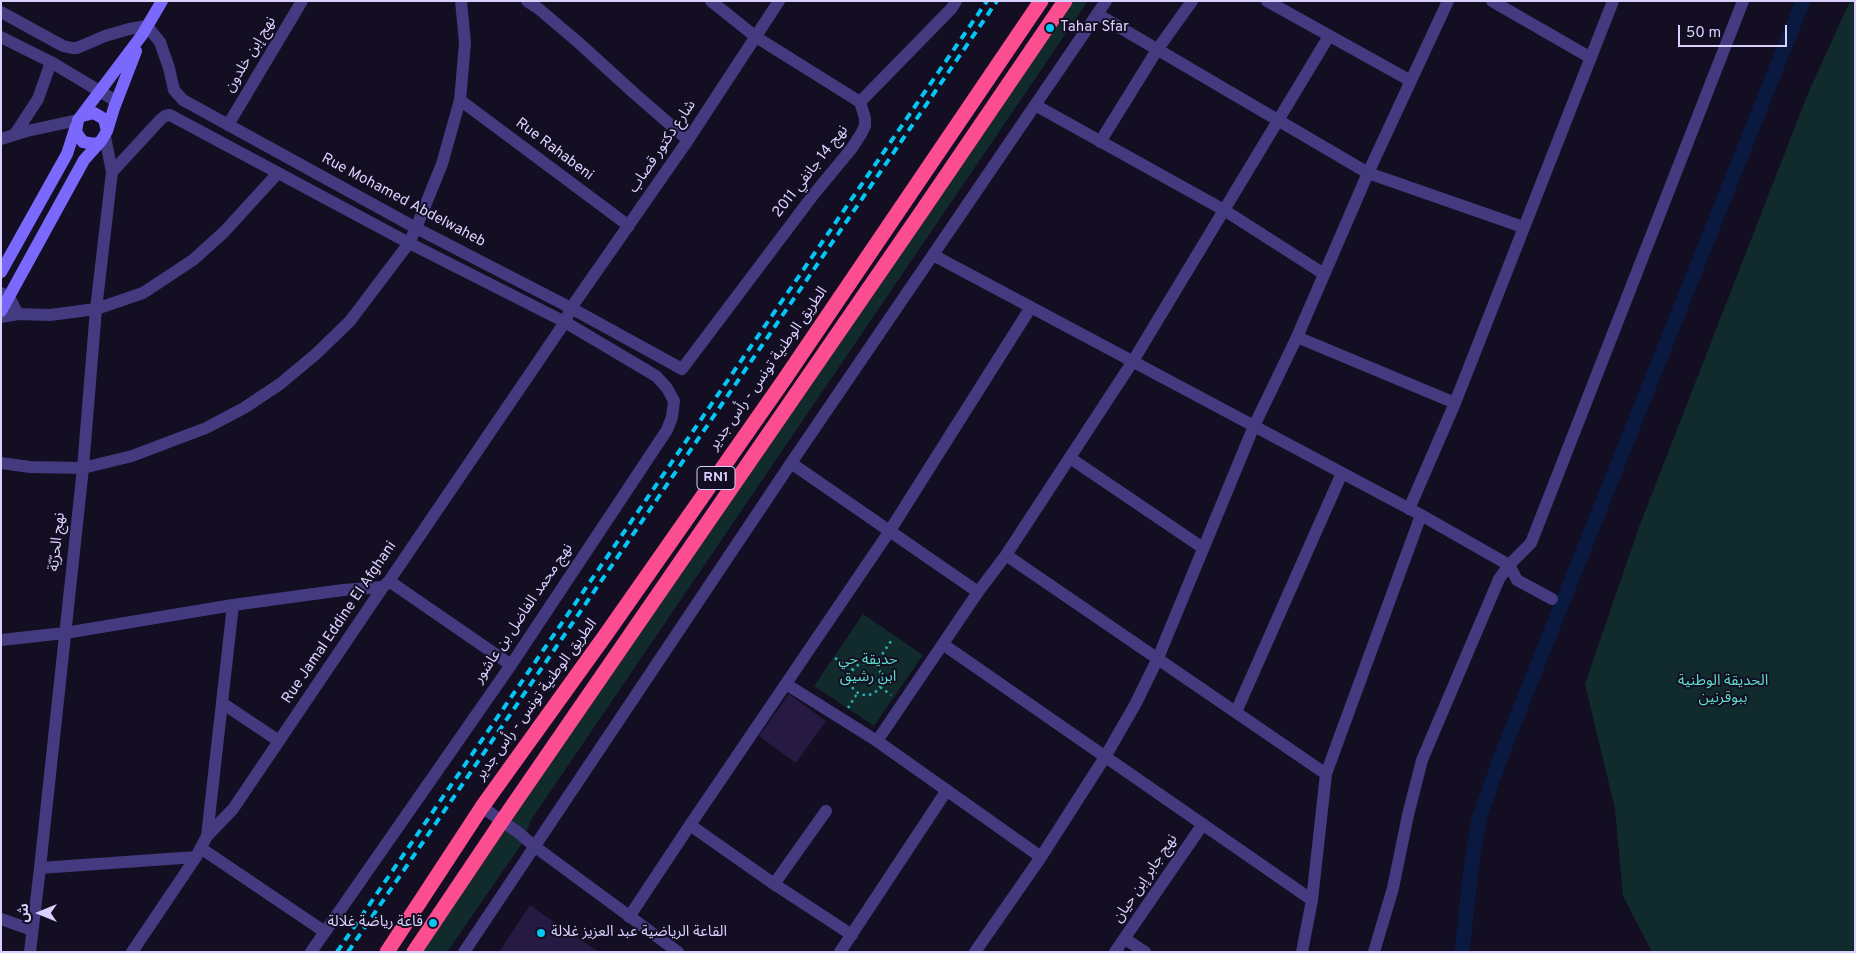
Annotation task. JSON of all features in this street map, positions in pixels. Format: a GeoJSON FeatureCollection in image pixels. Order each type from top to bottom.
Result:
{"type":"FeatureCollection","features":[{"type":"Feature","properties":{"kind":"highway","name":"الطريق الوطنية تونس - رأس جدير"},"geometry":{"type":"LineString","coordinates":[[387,952],[482,807],[607,633],[784,380],[1041,1]]}},
{"type":"Feature","properties":{"kind":"highway","name":"RN1"},"geometry":{"type":"LineString","coordinates":[[414,952],[1065,1]]}},
{"type":"Feature","properties":{"kind":"street"},"geometry":{"type":"LineString","coordinates":[[1,311],[5,295],[84,160],[104,136],[116,100],[145,31],[162,1]]}},
{"type":"Feature","properties":{"kind":"street","name":"نهج إبن خلدون"},"geometry":{"type":"LineString","coordinates":[[228,125],[302,1]]}},
{"type":"Feature","properties":{"kind":"street"},"geometry":{"type":"LineString","coordinates":[[1,462],[30,467],[83,468],[132,456],[206,428],[244,408],[280,384],[350,322],[408,243],[442,164],[460,100],[465,43],[461,1]]}},
{"type":"Feature","properties":{"kind":"street"},"geometry":{"type":"LineString","coordinates":[[527,1],[579,43],[634,94],[688,140]]}},
{"type":"Feature","properties":{"kind":"street"},"geometry":{"type":"LineString","coordinates":[[711,1],[756,37],[860,102],[956,1]]}},
{"type":"Feature","properties":{"kind":"street","name":"شارع دكتور قصاب"},"geometry":{"type":"LineString","coordinates":[[571,308],[688,140],[779,1]]}},
{"type":"Feature","properties":{"kind":"street"},"geometry":{"type":"LineString","coordinates":[[464,952],[790,463],[1106,1]]}},
{"type":"Feature","properties":{"kind":"street"},"geometry":{"type":"LineString","coordinates":[[1100,142],[1158,50],[1192,1]]}},
{"type":"Feature","properties":{"kind":"street"},"geometry":{"type":"LineString","coordinates":[[1267,1],[1411,81]]}},
{"type":"Feature","properties":{"kind":"street"},"geometry":{"type":"LineString","coordinates":[[974,952],[1041,856],[1105,757],[1136,703],[1158,658],[1254,426],[1448,1]]}},
{"type":"Feature","properties":{"kind":"street"},"geometry":{"type":"LineString","coordinates":[[1492,1],[1590,58]]}},
{"type":"Feature","properties":{"kind":"street"},"geometry":{"type":"LineString","coordinates":[[1409,509],[1455,403],[1612,1]]}},
{"type":"Feature","properties":{"kind":"street"},"geometry":{"type":"LineString","coordinates":[[1374,952],[1393,888],[1408,815],[1422,760],[1499,579],[1509,565],[1532,543],[1743,1]]}},
{"type":"Feature","properties":{"kind":"street"},"geometry":{"type":"LineString","coordinates":[[1,12],[63,46],[72,48],[77,48],[104,36],[129,29],[145,31]]}},
{"type":"Feature","properties":{"kind":"street"},"geometry":{"type":"LineString","coordinates":[[1097,14],[1368,173],[1523,227]]}},
{"type":"Feature","properties":{"kind":"street"},"geometry":{"type":"LineString","coordinates":[[1,272],[67,154],[79,120],[145,31]]}},
{"type":"Feature","properties":{"kind":"street","name":"Rue Mohamed Abdelwaheb"},"geometry":{"type":"LineString","coordinates":[[145,31],[160,42],[170,68],[174,90],[178,96],[416,228],[571,308],[682,369]]}},
{"type":"Feature","properties":{"kind":"street"},"geometry":{"type":"LineString","coordinates":[[877,741],[944,645],[978,592],[1006,555],[1133,362],[1329,36]]}},
{"type":"Feature","properties":{"kind":"street"},"geometry":{"type":"LineString","coordinates":[[1,37],[51,62],[116,100]]}},
{"type":"Feature","properties":{"kind":"street"},"geometry":{"type":"LineString","coordinates":[[15,134],[38,99],[45,84],[51,62]]}},
{"type":"Feature","properties":{"kind":"street","name":"Rue Rahabeni"},"geometry":{"type":"LineString","coordinates":[[460,100],[629,226]]}},
{"type":"Feature","properties":{"kind":"street","name":"نهج 14 جانفي 2011"},"geometry":{"type":"LineString","coordinates":[[682,369],[814,194],[862,134],[865,118],[860,102]]}},
{"type":"Feature","properties":{"kind":"street"},"geometry":{"type":"LineString","coordinates":[[1035,105],[1224,210],[1324,274]]}},
{"type":"Feature","properties":{"kind":"street"},"geometry":{"type":"LineString","coordinates":[[1,139],[15,134],[79,120],[88,113],[100,115],[104,119],[104,136],[95,144],[83,142],[76,132],[79,120]]}},
{"type":"Feature","properties":{"kind":"street","name":"نهج محمد الفاضل بن عاشور"},"geometry":{"type":"LineString","coordinates":[[112,172],[165,116],[170,115],[408,243],[564,322],[656,376],[667,388],[674,401],[672,417],[667,430],[510,665],[311,952]]}},
{"type":"Feature","properties":{"kind":"street","name":"نهج الحرّيّة"},"geometry":{"type":"LineString","coordinates":[[30,952],[83,468],[96,309],[112,172],[104,136]]}},
{"type":"Feature","properties":{"kind":"street"},"geometry":{"type":"LineString","coordinates":[[1,317],[18,314],[50,315],[96,309],[143,293],[194,260],[224,232],[278,173]]}},
{"type":"Feature","properties":{"kind":"street"},"geometry":{"type":"LineString","coordinates":[[933,255],[1421,515],[1509,565],[1517,580],[1552,599]]}},
{"type":"Feature","properties":{"kind":"street"},"geometry":{"type":"LineString","coordinates":[[5,295],[18,314]]}},
{"type":"Feature","properties":{"kind":"street"},"geometry":{"type":"LineString","coordinates":[[630,917],[690,824],[889,532],[1031,307]]}},
{"type":"Feature","properties":{"kind":"street","name":"Rue Jamal Eddine El Afghani"},"geometry":{"type":"LineString","coordinates":[[132,952],[199,853],[207,836],[233,809],[564,322],[571,308]]}},
{"type":"Feature","properties":{"kind":"street"},"geometry":{"type":"LineString","coordinates":[[1296,337],[1455,403]]}},
{"type":"Feature","properties":{"kind":"street"},"geometry":{"type":"LineString","coordinates":[[1070,458],[1203,548]]}},
{"type":"Feature","properties":{"kind":"street"},"geometry":{"type":"LineString","coordinates":[[790,463],[978,592]]}},
{"type":"Feature","properties":{"kind":"street"},"geometry":{"type":"LineString","coordinates":[[1236,712],[1342,473]]}},
{"type":"Feature","properties":{"kind":"street"},"geometry":{"type":"LineString","coordinates":[[1302,952],[1312,900],[1326,774],[1421,515]]}},
{"type":"Feature","properties":{"kind":"street"},"geometry":{"type":"LineString","coordinates":[[1006,555],[1326,774]]}},
{"type":"Feature","properties":{"kind":"street"},"geometry":{"type":"LineString","coordinates":[[1,640],[65,633],[233,605],[386,584],[510,665]]}},
{"type":"Feature","properties":{"kind":"street"},"geometry":{"type":"LineString","coordinates":[[207,836],[233,605]]}},
{"type":"Feature","properties":{"kind":"street"},"geometry":{"type":"LineString","coordinates":[[944,645],[1312,900]]}},
{"type":"Feature","properties":{"kind":"street"},"geometry":{"type":"LineString","coordinates":[[786,684],[877,741],[1041,856]]}},
{"type":"Feature","properties":{"kind":"street"},"geometry":{"type":"LineString","coordinates":[[222,703],[279,742]]}},
{"type":"Feature","properties":{"kind":"street"},"geometry":{"type":"LineString","coordinates":[[840,952],[947,790]]}},
{"type":"Feature","properties":{"kind":"street"},"geometry":{"type":"LineString","coordinates":[[482,807],[678,952]]}},
{"type":"Feature","properties":{"kind":"street"},"geometry":{"type":"LineString","coordinates":[[774,884],[826,811]]}},
{"type":"Feature","properties":{"kind":"street"},"geometry":{"type":"LineString","coordinates":[[690,824],[774,884],[852,935]]}},
{"type":"Feature","properties":{"kind":"street","name":"نهج جابر إبن حيان"},"geometry":{"type":"LineString","coordinates":[[1115,952],[1202,824]]}},
{"type":"Feature","properties":{"kind":"street"},"geometry":{"type":"LineString","coordinates":[[40,868],[199,853],[325,932]]}},
{"type":"Feature","properties":{"kind":"street"},"geometry":{"type":"LineString","coordinates":[[3,924],[32,930]]}},
{"type":"Feature","properties":{"kind":"street"},"geometry":{"type":"LineString","coordinates":[[1124,939],[1145,952]]}},
{"type":"Feature","properties":{"kind":"path"},"geometry":{"type":"LineString","coordinates":[[875,665],[894,638]]}},
{"type":"Feature","properties":{"kind":"path"},"geometry":{"type":"LineString","coordinates":[[835,658],[853,670]]}},
{"type":"Feature","properties":{"kind":"path"},"geometry":{"type":"LineString","coordinates":[[865,662],[875,665],[881,672],[882,683],[880,687],[872,694],[858,692],[851,684],[853,670],[856,666],[865,662]]}},
{"type":"Feature","properties":{"kind":"path"},"geometry":{"type":"LineString","coordinates":[[841,718],[858,692]]}},
{"type":"Feature","properties":{"kind":"green space"},"geometry":{"type":"Polygon","coordinates":[[[1069,1],[1088,1],[531,820],[521,845],[447,952],[421,952],[1069,1]]]}},
{"type":"Feature","properties":{"kind":"green space","name":"الحديقة الوطنية ببوقرنين"},"geometry":{"type":"Polygon","coordinates":[[[1850,1],[1855,1],[1855,952],[1652,952],[1623,896],[1615,809],[1585,684],[1639,527],[1809,91],[1850,1]]]}},
{"type":"Feature","properties":{"kind":"green space","name":"حديقة حي ابن رشيق"},"geometry":{"type":"Polygon","coordinates":[[[863,614],[923,655],[874,726],[814,686],[863,614]]]}},
{"type":"Feature","properties":{"kind":"building"},"geometry":{"type":"Polygon","coordinates":[[[789,694],[826,721],[796,763],[759,736],[789,694]]]}},
{"type":"Feature","properties":{"kind":"building","name":"القاعة الرياضية عبد العزيز غلالة"},"geometry":{"type":"Polygon","coordinates":[[[530,905],[544,915],[599,952],[499,952],[530,905]]]}},
{"type":"Feature","properties":{"kind":"waterway"},"geometry":{"type":"LineString","coordinates":[[1462,952],[1471,868],[1479,819],[1501,756],[1803,1]]}},
{"type":"Feature","properties":{"kind":"railway"},"geometry":{"type":"LineString","coordinates":[[337,952],[987,1]]}},
{"type":"Feature","properties":{"kind":"railway"},"geometry":{"type":"LineString","coordinates":[[348,952],[997,1]]}},
{"type":"Feature","properties":{"kind":"place","name":"Tahar Sfar"},"geometry":{"type":"Point","coordinates":[1050,28]}},
{"type":"Feature","properties":{"kind":"place","name":"قاعة رياضة غلالة"},"geometry":{"type":"Point","coordinates":[433,923]}},
{"type":"Feature","properties":{"kind":"place","name":"القاعة الرياضية عبد العزيز غلالة"},"geometry":{"type":"Point","coordinates":[541,933]}}]}
